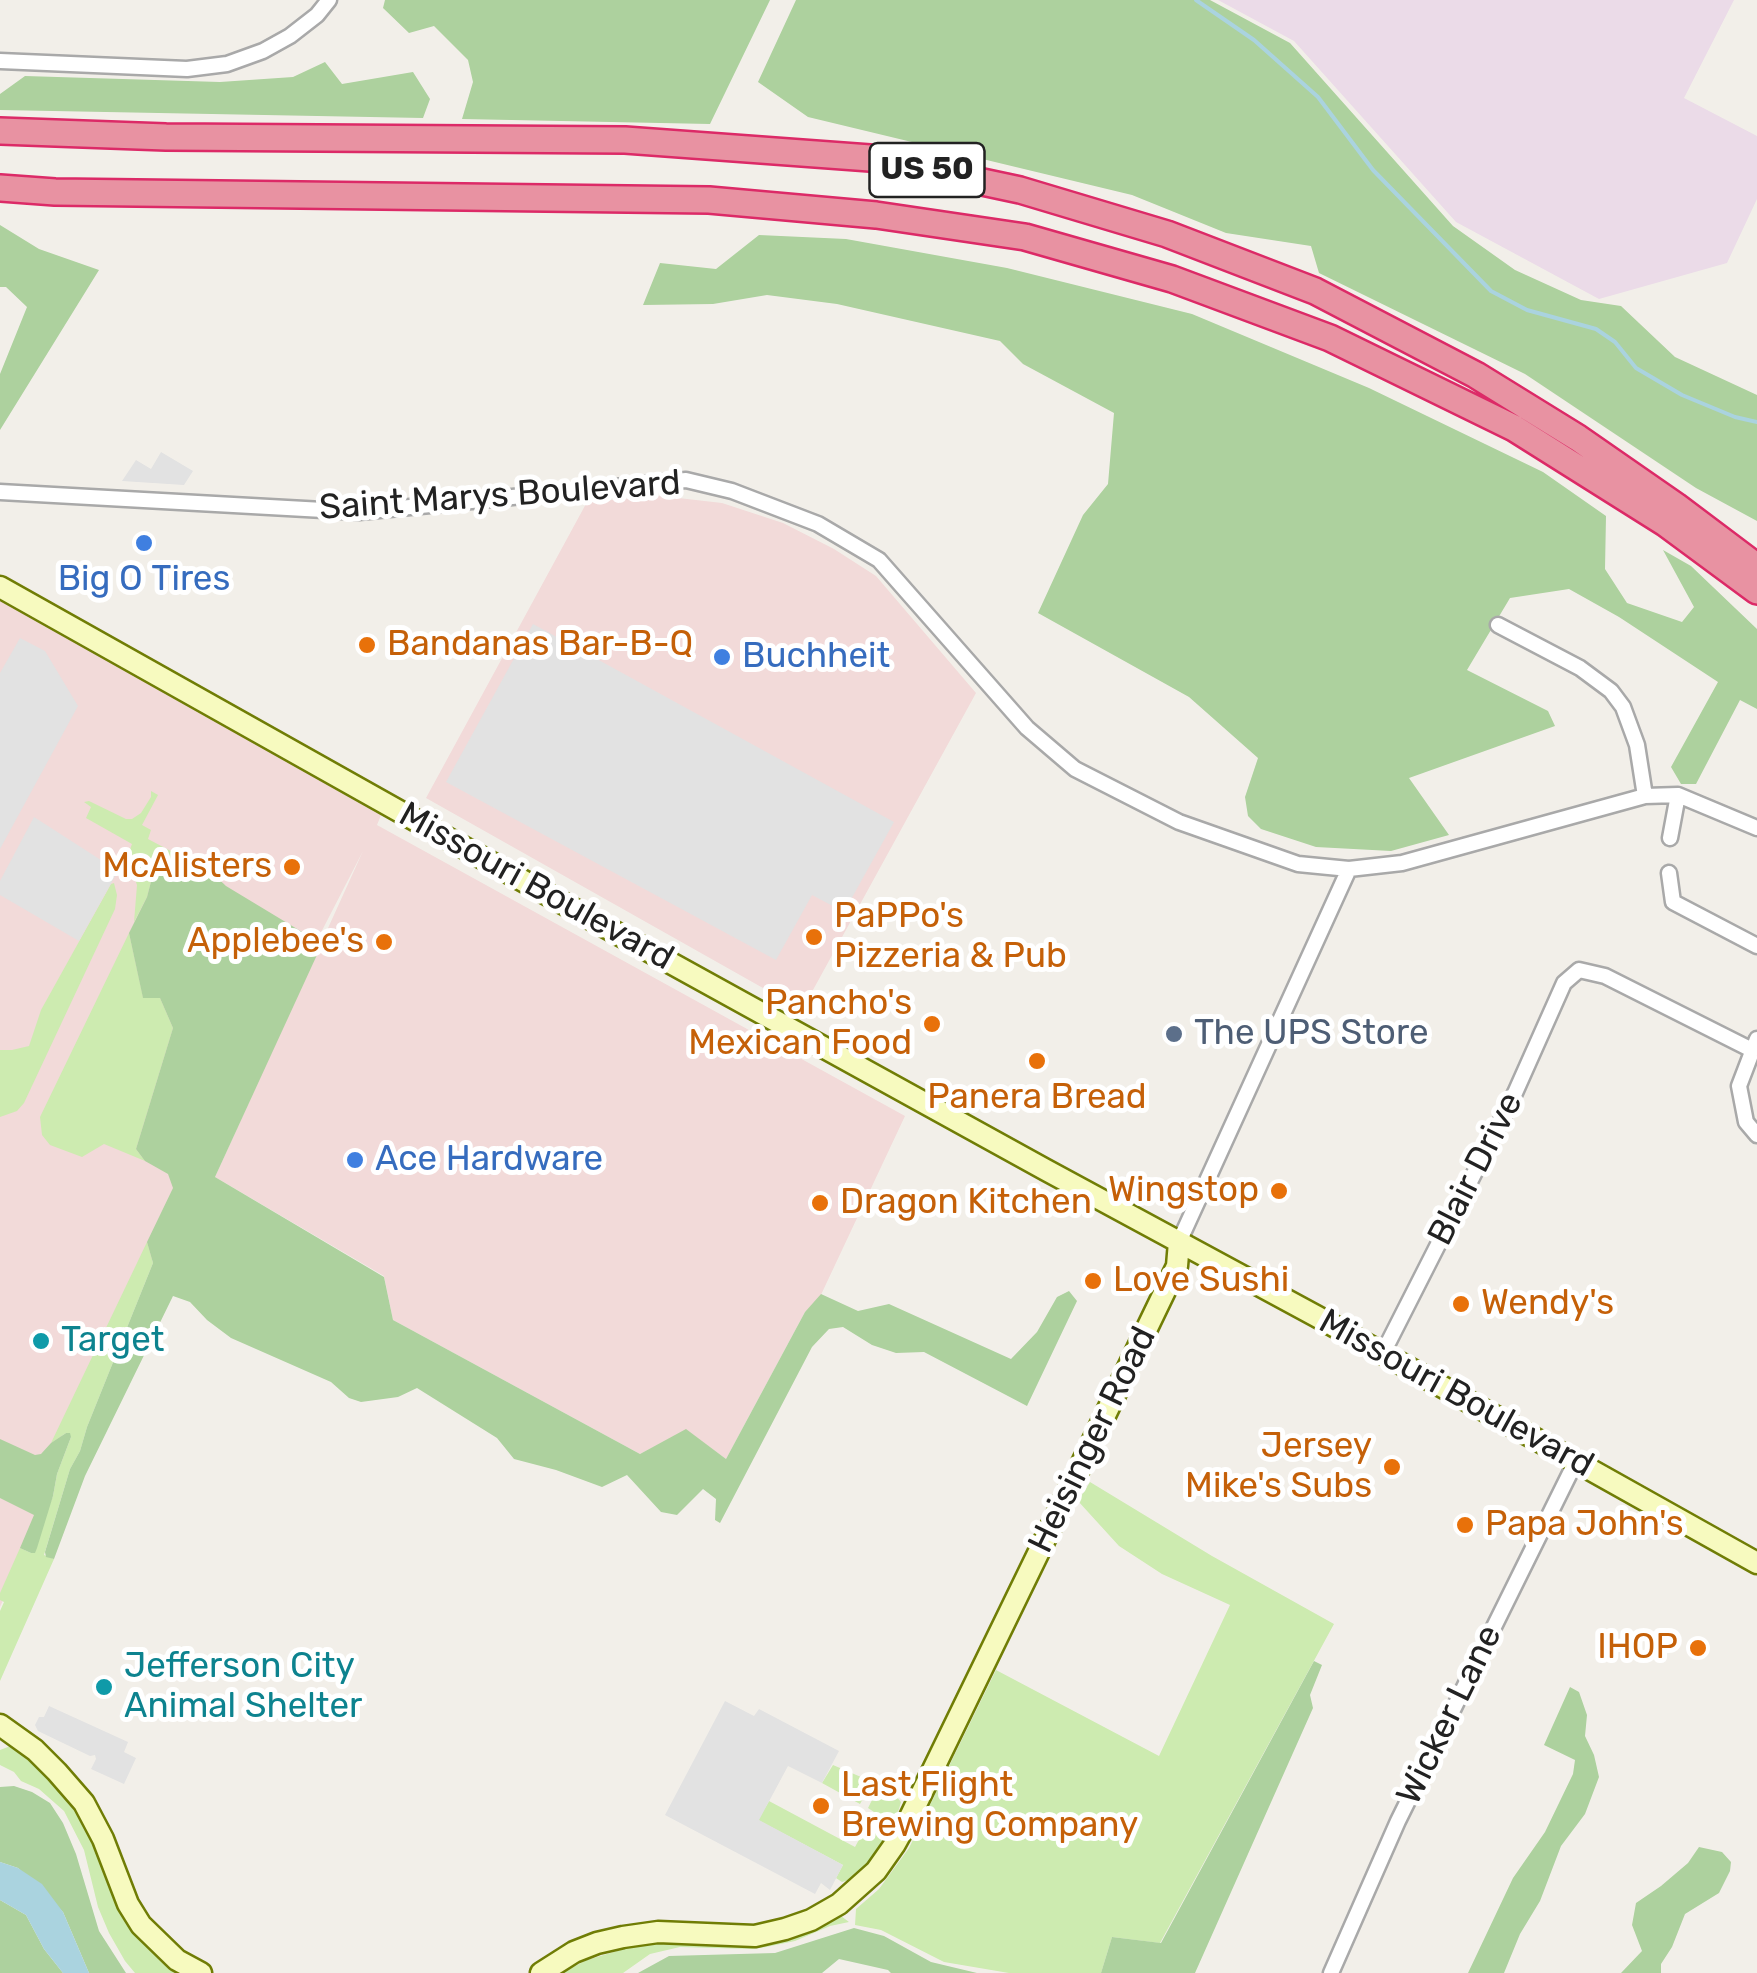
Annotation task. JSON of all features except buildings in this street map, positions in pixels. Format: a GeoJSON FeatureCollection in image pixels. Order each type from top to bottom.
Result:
{"type":"FeatureCollection","features":[{"type":"Feature","properties":{"kind":"highway","name":"US 50"},"geometry":{"type":"LineString","coordinates":[[0,131],[166,137],[625,140],[870,158],[1020,190],[1168,234],[1314,291],[1476,376],[1578,438],[1757,567]]}},
{"type":"Feature","properties":{"kind":"highway","name":"US 50"},"geometry":{"type":"LineString","coordinates":[[0,188],[55,192],[709,200],[876,215],[1024,237],[1172,280],[1330,338],[1514,428],[1665,523],[1757,591]]}},
{"type":"Feature","properties":{"kind":"main road","name":"Missouri Boulevard"},"geometry":{"type":"LineString","coordinates":[[0,586],[616,932],[1757,1563]]}},
{"type":"Feature","properties":{"kind":"main road","name":"Heisinger Road"},"geometry":{"type":"LineString","coordinates":[[541,1973],[574,1952],[623,1937],[658,1932],[755,1936],[785,1930],[840,1904],[876,1871],[924,1788],[1176,1266],[1180,1242]]}},
{"type":"Feature","properties":{"kind":"main road"},"geometry":{"type":"LineString","coordinates":[[0,1724],[35,1750],[84,1804],[141,1925],[177,1960],[201,1973]]}},
{"type":"Feature","properties":{"kind":"street"},"geometry":{"type":"LineString","coordinates":[[0,61],[187,69],[227,64],[290,36],[329,0]]}},
{"type":"Feature","properties":{"kind":"street","name":"Saint Marys Boulevard"},"geometry":{"type":"LineString","coordinates":[[0,492],[358,512],[686,480],[732,491],[818,524],[879,560],[1026,728],[1075,769],[1179,822],[1298,864],[1349,869],[1402,863],[1645,796],[1678,795],[1757,828]]}},
{"type":"Feature","properties":{"kind":"street"},"geometry":{"type":"LineString","coordinates":[[1498,625],[1580,668],[1611,691],[1623,707],[1637,745],[1645,796]]}},
{"type":"Feature","properties":{"kind":"street"},"geometry":{"type":"LineString","coordinates":[[1670,838],[1678,795]]}},
{"type":"Feature","properties":{"kind":"street","name":"Heisinger Road"},"geometry":{"type":"LineString","coordinates":[[1180,1242],[1349,869]]}},
{"type":"Feature","properties":{"kind":"street"},"geometry":{"type":"LineString","coordinates":[[1668,874],[1673,902],[1757,946]]}},
{"type":"Feature","properties":{"kind":"street","name":"Blair Drive"},"geometry":{"type":"LineString","coordinates":[[1383,1353],[1512,1100],[1564,983],[1579,970],[1604,976],[1755,1045]]}},
{"type":"Feature","properties":{"kind":"street"},"geometry":{"type":"LineString","coordinates":[[1755,1045],[1739,1086],[1746,1122],[1757,1134]]}},
{"type":"Feature","properties":{"kind":"street","name":"Wicker Lane"},"geometry":{"type":"LineString","coordinates":[[1331,1973],[1398,1822],[1576,1461]]}},
{"type":"Feature","properties":{"kind":"shaded area"},"geometry":{"type":"Polygon","coordinates":[[[1218,0],[1734,0],[1684,98],[1757,136],[1757,199],[1727,263],[1599,299],[1456,222],[1294,41],[1218,0]]]}},
{"type":"Feature","properties":{"kind":"shaded area"},"geometry":{"type":"Polygon","coordinates":[[[161,452],[193,471],[184,485],[122,481],[136,460],[151,469],[161,452]]]}},
{"type":"Feature","properties":{"kind":"shaded area"},"geometry":{"type":"Polygon","coordinates":[[[661,496],[722,503],[783,523],[834,549],[876,576],[976,693],[802,1010],[426,798],[587,502],[661,496]]]}},
{"type":"Feature","properties":{"kind":"shaded area"},"geometry":{"type":"Polygon","coordinates":[[[0,598],[381,815],[377,825],[905,1116],[819,1299],[805,1312],[726,1459],[686,1430],[640,1454],[393,1320],[384,1276],[215,1177],[363,851],[45,1468],[0,1447],[0,598]]]}},
{"type":"Feature","properties":{"kind":"shaded area"},"geometry":{"type":"Polygon","coordinates":[[[533,624],[894,822],[844,912],[812,895],[776,960],[446,782],[533,624]]]}},
{"type":"Feature","properties":{"kind":"shaded area"},"geometry":{"type":"Polygon","coordinates":[[[20,638],[45,651],[78,706],[0,849],[0,673],[20,638]]]}},
{"type":"Feature","properties":{"kind":"shaded area"},"geometry":{"type":"Polygon","coordinates":[[[34,817],[118,871],[79,941],[0,895],[0,881],[34,817]]]}},
{"type":"Feature","properties":{"kind":"shaded area"},"geometry":{"type":"Polygon","coordinates":[[[0,1482],[46,1503],[0,1607],[0,1482]]]}},
{"type":"Feature","properties":{"kind":"shaded area"},"geometry":{"type":"Polygon","coordinates":[[[725,1701],[754,1716],[759,1709],[839,1751],[822,1783],[788,1766],[759,1820],[843,1865],[830,1890],[821,1883],[815,1894],[665,1815],[725,1701]]]}},
{"type":"Feature","properties":{"kind":"shaded area"},"geometry":{"type":"Polygon","coordinates":[[[49,1706],[128,1742],[124,1752],[136,1758],[124,1784],[91,1769],[95,1755],[38,1731],[35,1725],[49,1706]]]}},
{"type":"Feature","properties":{"kind":"green space"},"geometry":{"type":"Polygon","coordinates":[[[385,0],[770,0],[710,124],[462,119],[473,82],[468,60],[434,26],[409,33],[383,8],[385,0]]]}},
{"type":"Feature","properties":{"kind":"green space"},"geometry":{"type":"Polygon","coordinates":[[[796,0],[1210,0],[1290,43],[1453,226],[1515,270],[1581,300],[1621,306],[1675,357],[1757,395],[1757,521],[1696,488],[1525,374],[1319,273],[1311,246],[1226,233],[1132,195],[808,117],[758,82],[796,0]]]}},
{"type":"Feature","properties":{"kind":"green space"},"geometry":{"type":"Polygon","coordinates":[[[325,62],[342,84],[413,72],[430,99],[423,118],[0,110],[0,94],[25,76],[220,82],[293,77],[325,62]]]}},
{"type":"Feature","properties":{"kind":"green space"},"geometry":{"type":"Polygon","coordinates":[[[0,225],[39,249],[99,270],[0,430],[0,374],[27,307],[6,287],[0,287],[0,225]]]}},
{"type":"Feature","properties":{"kind":"green space"},"geometry":{"type":"Polygon","coordinates":[[[759,235],[846,239],[1007,268],[1192,314],[1369,388],[1543,472],[1606,516],[1605,569],[1627,603],[1682,622],[1694,607],[1663,550],[1691,566],[1757,629],[1757,709],[1740,700],[1696,784],[1681,784],[1671,767],[1718,682],[1569,589],[1510,598],[1467,670],[1548,711],[1555,726],[1409,778],[1449,835],[1391,851],[1316,847],[1261,829],[1248,816],[1245,797],[1258,758],[1189,697],[1038,613],[1083,515],[1108,484],[1114,413],[1023,364],[1000,341],[837,304],[767,295],[713,304],[643,305],[660,263],[716,269],[759,235]]]}},
{"type":"Feature","properties":{"kind":"green space"},"geometry":{"type":"Polygon","coordinates":[[[151,791],[158,795],[142,825],[151,830],[148,839],[186,859],[153,874],[134,922],[137,885],[127,857],[132,844],[86,818],[91,807],[84,802],[132,819],[141,813],[151,791]]]}},
{"type":"Feature","properties":{"kind":"green space"},"geometry":{"type":"Polygon","coordinates":[[[186,859],[202,863],[226,886],[322,944],[215,1177],[384,1277],[393,1320],[640,1454],[686,1429],[726,1459],[805,1312],[821,1294],[858,1311],[889,1304],[1011,1359],[1037,1332],[1057,1297],[1069,1291],[1077,1301],[1027,1406],[924,1352],[896,1353],[872,1345],[843,1327],[829,1329],[812,1347],[720,1523],[715,1520],[716,1499],[703,1489],[677,1515],[661,1512],[627,1475],[602,1487],[514,1459],[497,1438],[417,1388],[398,1397],[361,1402],[349,1398],[331,1382],[231,1338],[190,1302],[173,1296],[85,1476],[54,1559],[46,1557],[70,1469],[153,1263],[147,1242],[173,1188],[168,1174],[145,1161],[136,1149],[173,1028],[160,998],[143,998],[129,933],[147,897],[153,874],[186,859]]]}},
{"type":"Feature","properties":{"kind":"green space"},"geometry":{"type":"Polygon","coordinates":[[[114,883],[115,909],[24,1103],[17,1111],[0,1117],[0,1050],[29,1046],[41,1010],[114,883]]]}},
{"type":"Feature","properties":{"kind":"green space"},"geometry":{"type":"Polygon","coordinates":[[[129,933],[143,997],[160,998],[173,1028],[136,1149],[145,1161],[104,1144],[82,1157],[50,1145],[42,1135],[40,1117],[129,933]]]}},
{"type":"Feature","properties":{"kind":"green space"},"geometry":{"type":"Polygon","coordinates":[[[147,1242],[153,1263],[70,1469],[44,1555],[54,1559],[0,1681],[0,1611],[4,1602],[0,1593],[20,1548],[31,1553],[71,1437],[66,1433],[51,1443],[147,1242]]]}},
{"type":"Feature","properties":{"kind":"green space"},"geometry":{"type":"Polygon","coordinates":[[[66,1433],[71,1437],[37,1548],[31,1553],[20,1548],[34,1515],[0,1498],[0,1439],[35,1455],[66,1433]]]}},
{"type":"Feature","properties":{"kind":"green space"},"geometry":{"type":"Polygon","coordinates":[[[1090,1482],[1334,1624],[1160,1943],[1112,1937],[1101,1973],[1009,1973],[944,1962],[881,1930],[855,1925],[856,1909],[879,1889],[909,1848],[996,1670],[1159,1756],[1230,1605],[1162,1574],[1119,1546],[1078,1501],[1090,1482]]]}},
{"type":"Feature","properties":{"kind":"green space"},"geometry":{"type":"Polygon","coordinates":[[[1314,1661],[1322,1665],[1310,1695],[1313,1708],[1195,1973],[1101,1973],[1112,1937],[1161,1943],[1314,1661]]]}},
{"type":"Feature","properties":{"kind":"green space"},"geometry":{"type":"Polygon","coordinates":[[[1570,1687],[1579,1692],[1587,1715],[1585,1736],[1599,1777],[1585,1814],[1561,1846],[1540,1901],[1520,1934],[1504,1973],[1468,1973],[1513,1878],[1545,1832],[1573,1774],[1575,1760],[1544,1745],[1570,1687]]]}},
{"type":"Feature","properties":{"kind":"green space"},"geometry":{"type":"Polygon","coordinates":[[[13,1745],[47,1775],[75,1811],[120,1912],[161,1961],[180,1973],[135,1973],[125,1961],[98,1907],[84,1850],[64,1811],[39,1789],[0,1765],[0,1750],[13,1745]]]}},
{"type":"Feature","properties":{"kind":"green space"},"geometry":{"type":"Polygon","coordinates":[[[833,1765],[868,1780],[868,1790],[860,1804],[822,1783],[833,1765]]]}},
{"type":"Feature","properties":{"kind":"green space"},"geometry":{"type":"Polygon","coordinates":[[[14,1786],[50,1803],[63,1823],[99,1931],[126,1973],[89,1973],[63,1912],[18,1868],[0,1862],[0,1787],[14,1786]]]}},
{"type":"Feature","properties":{"kind":"green space"},"geometry":{"type":"Polygon","coordinates":[[[881,1789],[896,1796],[901,1802],[899,1809],[878,1851],[859,1873],[842,1882],[836,1878],[843,1865],[758,1820],[769,1801],[855,1847],[874,1812],[868,1808],[881,1789]]]}},
{"type":"Feature","properties":{"kind":"green space"},"geometry":{"type":"Polygon","coordinates":[[[1699,1847],[1722,1852],[1731,1862],[1719,1893],[1685,1914],[1661,1964],[1661,1973],[1621,1973],[1642,1951],[1632,1925],[1636,1903],[1688,1863],[1699,1847]]]}},
{"type":"Feature","properties":{"kind":"green space"},"geometry":{"type":"Polygon","coordinates":[[[0,1900],[26,1915],[44,1949],[63,1973],[0,1973],[0,1900]]]}},
{"type":"Feature","properties":{"kind":"green space"},"geometry":{"type":"Polygon","coordinates":[[[841,1916],[849,1922],[766,1947],[680,1947],[650,1954],[623,1973],[561,1973],[587,1960],[637,1945],[776,1942],[841,1916]]]}},
{"type":"Feature","properties":{"kind":"green space"},"geometry":{"type":"Polygon","coordinates":[[[854,1928],[884,1936],[931,1962],[977,1973],[891,1973],[839,1959],[822,1973],[638,1973],[669,1956],[775,1953],[854,1928]]]}},
{"type":"Feature","properties":{"kind":"water"},"geometry":{"type":"Polygon","coordinates":[[[0,1862],[18,1868],[42,1884],[63,1912],[89,1973],[63,1973],[44,1949],[26,1915],[0,1900],[0,1862]]]}},
{"type":"Feature","properties":{"kind":"waterway"},"geometry":{"type":"LineString","coordinates":[[1196,0],[1254,40],[1318,97],[1373,170],[1491,291],[1527,310],[1596,329],[1615,342],[1636,368],[1682,395],[1757,422]]}},
{"type":"Feature","properties":{"kind":"place","name":"Big O Tires"},"geometry":{"type":"Point","coordinates":[144,543]}},
{"type":"Feature","properties":{"kind":"place","name":"Bandanas Bar-B-Q"},"geometry":{"type":"Point","coordinates":[367,645]}},
{"type":"Feature","properties":{"kind":"place","name":"Buchheit"},"geometry":{"type":"Point","coordinates":[722,657]}},
{"type":"Feature","properties":{"kind":"place","name":"McAlisters"},"geometry":{"type":"Point","coordinates":[292,867]}},
{"type":"Feature","properties":{"kind":"place","name":"PaPPo's Pizzeria & Pub"},"geometry":{"type":"Point","coordinates":[814,937]}},
{"type":"Feature","properties":{"kind":"place","name":"Applebee's"},"geometry":{"type":"Point","coordinates":[384,942]}},
{"type":"Feature","properties":{"kind":"place","name":"Pancho's Mexican Food"},"geometry":{"type":"Point","coordinates":[932,1024]}},
{"type":"Feature","properties":{"kind":"place","name":"The UPS Store"},"geometry":{"type":"Point","coordinates":[1174,1034]}},
{"type":"Feature","properties":{"kind":"place","name":"Panera Bread"},"geometry":{"type":"Point","coordinates":[1037,1061]}},
{"type":"Feature","properties":{"kind":"place","name":"Ace Hardware"},"geometry":{"type":"Point","coordinates":[355,1160]}},
{"type":"Feature","properties":{"kind":"place","name":"Wingstop"},"geometry":{"type":"Point","coordinates":[1279,1191]}},
{"type":"Feature","properties":{"kind":"place","name":"Dragon Kitchen"},"geometry":{"type":"Point","coordinates":[820,1203]}},
{"type":"Feature","properties":{"kind":"place","name":"Love Sushi"},"geometry":{"type":"Point","coordinates":[1093,1281]}},
{"type":"Feature","properties":{"kind":"place","name":"Wendy's"},"geometry":{"type":"Point","coordinates":[1461,1304]}},
{"type":"Feature","properties":{"kind":"place","name":"Target"},"geometry":{"type":"Point","coordinates":[41,1341]}},
{"type":"Feature","properties":{"kind":"place","name":"Jersey Mike's Subs"},"geometry":{"type":"Point","coordinates":[1392,1467]}},
{"type":"Feature","properties":{"kind":"place","name":"Papa John's"},"geometry":{"type":"Point","coordinates":[1465,1525]}},
{"type":"Feature","properties":{"kind":"place","name":"IHOP"},"geometry":{"type":"Point","coordinates":[1698,1648]}},
{"type":"Feature","properties":{"kind":"place","name":"Jefferson City Animal Shelter"},"geometry":{"type":"Point","coordinates":[104,1687]}},
{"type":"Feature","properties":{"kind":"place","name":"Last Flight Brewing Company"},"geometry":{"type":"Point","coordinates":[821,1806]}}]}
